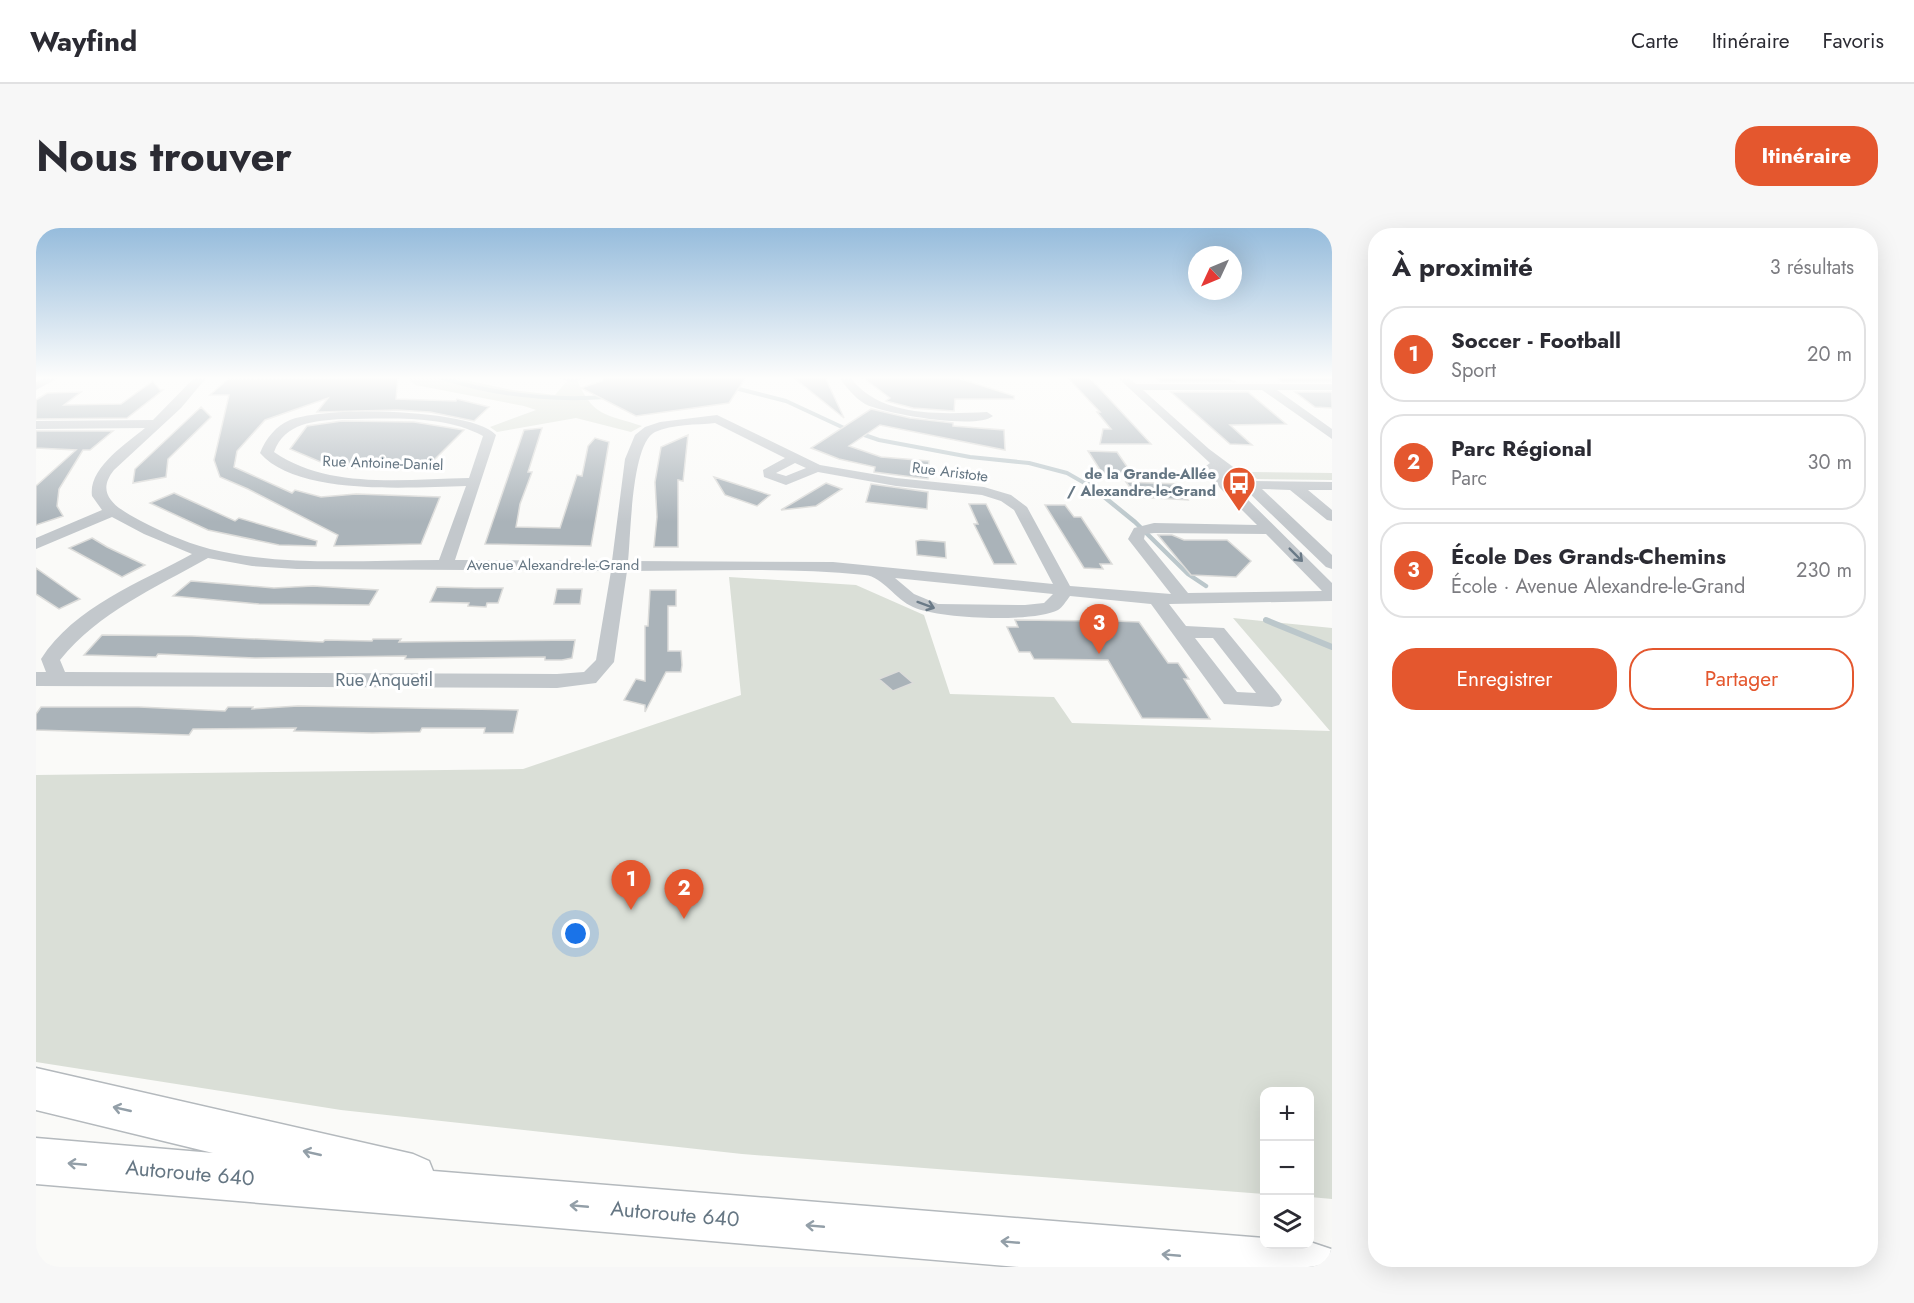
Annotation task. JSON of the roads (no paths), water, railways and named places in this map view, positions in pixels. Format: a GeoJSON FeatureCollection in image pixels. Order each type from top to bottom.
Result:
{"type":"FeatureCollection","features":[{"type":"Feature","properties":{"kind":"highway"},"geometry":{"type":"LineString","coordinates":[[36,1089],[512,1200]]}},
{"type":"Feature","properties":{"kind":"highway","name":"Autoroute 640"},"geometry":{"type":"LineString","coordinates":[[36,1161],[1313,1267]]}},
{"type":"Feature","properties":{"kind":"street"},"geometry":{"type":"LineString","coordinates":[[36,544],[112,511],[99,496],[102,476],[154,425]]}},
{"type":"Feature","properties":{"kind":"street","name":"Rue Antoine-Daniel"},"geometry":{"type":"LineString","coordinates":[[291,425],[284,428],[270,441],[267,453],[299,473],[328,481],[473,482]]}},
{"type":"Feature","properties":{"kind":"street","name":"Rue Antoine-Daniel"},"geometry":{"type":"LineString","coordinates":[[445,565],[463,519],[473,482],[490,435],[483,429],[468,425]]}},
{"type":"Feature","properties":{"kind":"street","name":"Rue Aristote"},"geometry":{"type":"LineString","coordinates":[[620,566],[632,459],[640,438],[649,430],[672,425]]}},
{"type":"Feature","properties":{"kind":"street","name":"Rue Aristote"},"geometry":{"type":"LineString","coordinates":[[729,425],[792,459],[816,468],[897,482],[984,491],[1006,498],[1020,507],[1064,590]]}},
{"type":"Feature","properties":{"kind":"street"},"geometry":{"type":"LineString","coordinates":[[1175,425],[1204,452],[1249,485],[1332,564]]}},
{"type":"Feature","properties":{"kind":"street"},"geometry":{"type":"LineString","coordinates":[[1319,425],[1332,435]]}},
{"type":"Feature","properties":{"kind":"street"},"geometry":{"type":"LineString","coordinates":[[1204,452],[1226,484],[1332,594]]}},
{"type":"Feature","properties":{"kind":"street"},"geometry":{"type":"LineString","coordinates":[[792,459],[770,470],[769,474],[780,480],[790,481],[816,468]]}},
{"type":"Feature","properties":{"kind":"street"},"geometry":{"type":"LineString","coordinates":[[1226,484],[1332,486]]}},
{"type":"Feature","properties":{"kind":"street"},"geometry":{"type":"LineString","coordinates":[[1293,485],[1332,517]]}},
{"type":"Feature","properties":{"kind":"street","name":"Avenue Alexandre-le-Grand"},"geometry":{"type":"LineString","coordinates":[[112,511],[183,546],[205,553],[272,563],[807,567],[881,571],[1156,599],[1256,604],[1293,610],[1332,610]]}},
{"type":"Feature","properties":{"kind":"street"},"geometry":{"type":"LineString","coordinates":[[1185,600],[1136,537],[1139,531],[1154,528],[1182,533],[1271,530]]}},
{"type":"Feature","properties":{"kind":"street"},"geometry":{"type":"LineString","coordinates":[[58,678],[50,659],[65,638],[114,602],[205,553]]}},
{"type":"Feature","properties":{"kind":"street","name":"Rue Anquetil"},"geometry":{"type":"LineString","coordinates":[[36,679],[557,681],[589,678],[605,662],[620,566]]}},
{"type":"Feature","properties":{"kind":"street"},"geometry":{"type":"LineString","coordinates":[[881,571],[891,584],[910,598],[936,609],[1037,610],[1056,603],[1064,590]]}},
{"type":"Feature","properties":{"kind":"street","name":"Avenue Alexandre-le-Grand"},"geometry":{"type":"LineString","coordinates":[[1185,600],[1332,594]]}},
{"type":"Feature","properties":{"kind":"street"},"geometry":{"type":"LineString","coordinates":[[1156,599],[1180,632],[1231,699],[1272,700],[1218,632],[1180,632]]}},
{"type":"Feature","properties":{"kind":"street"},"geometry":{"type":"LineString","coordinates":[[36,649],[60,646]]}},
{"type":"Feature","properties":{"kind":"waterway"},"geometry":{"type":"LineString","coordinates":[[839,425],[879,440],[970,457],[1029,463],[1067,473],[1088,485]]}},
{"type":"Feature","properties":{"kind":"waterway"},"geometry":{"type":"LineString","coordinates":[[1087,483],[1135,522],[1188,574],[1206,586]]}},
{"type":"Feature","properties":{"kind":"waterway"},"geometry":{"type":"LineString","coordinates":[[1266,620],[1332,647]]}},
{"type":"Feature","properties":{"kind":"place","name":"de la Grande-Allée / Alexandre-le-Grand"},"geometry":{"type":"Point","coordinates":[1239,512]}},
{"type":"Feature","properties":{"kind":"place","name":"École Des Grands-Chemins"},"geometry":{"type":"Point","coordinates":[1099,654]}},
{"type":"Feature","properties":{"kind":"place","name":"Soccer - Football"},"geometry":{"type":"Point","coordinates":[631,910]}},
{"type":"Feature","properties":{"kind":"place","name":"Parc Régional"},"geometry":{"type":"Point","coordinates":[684,919]}}]}
